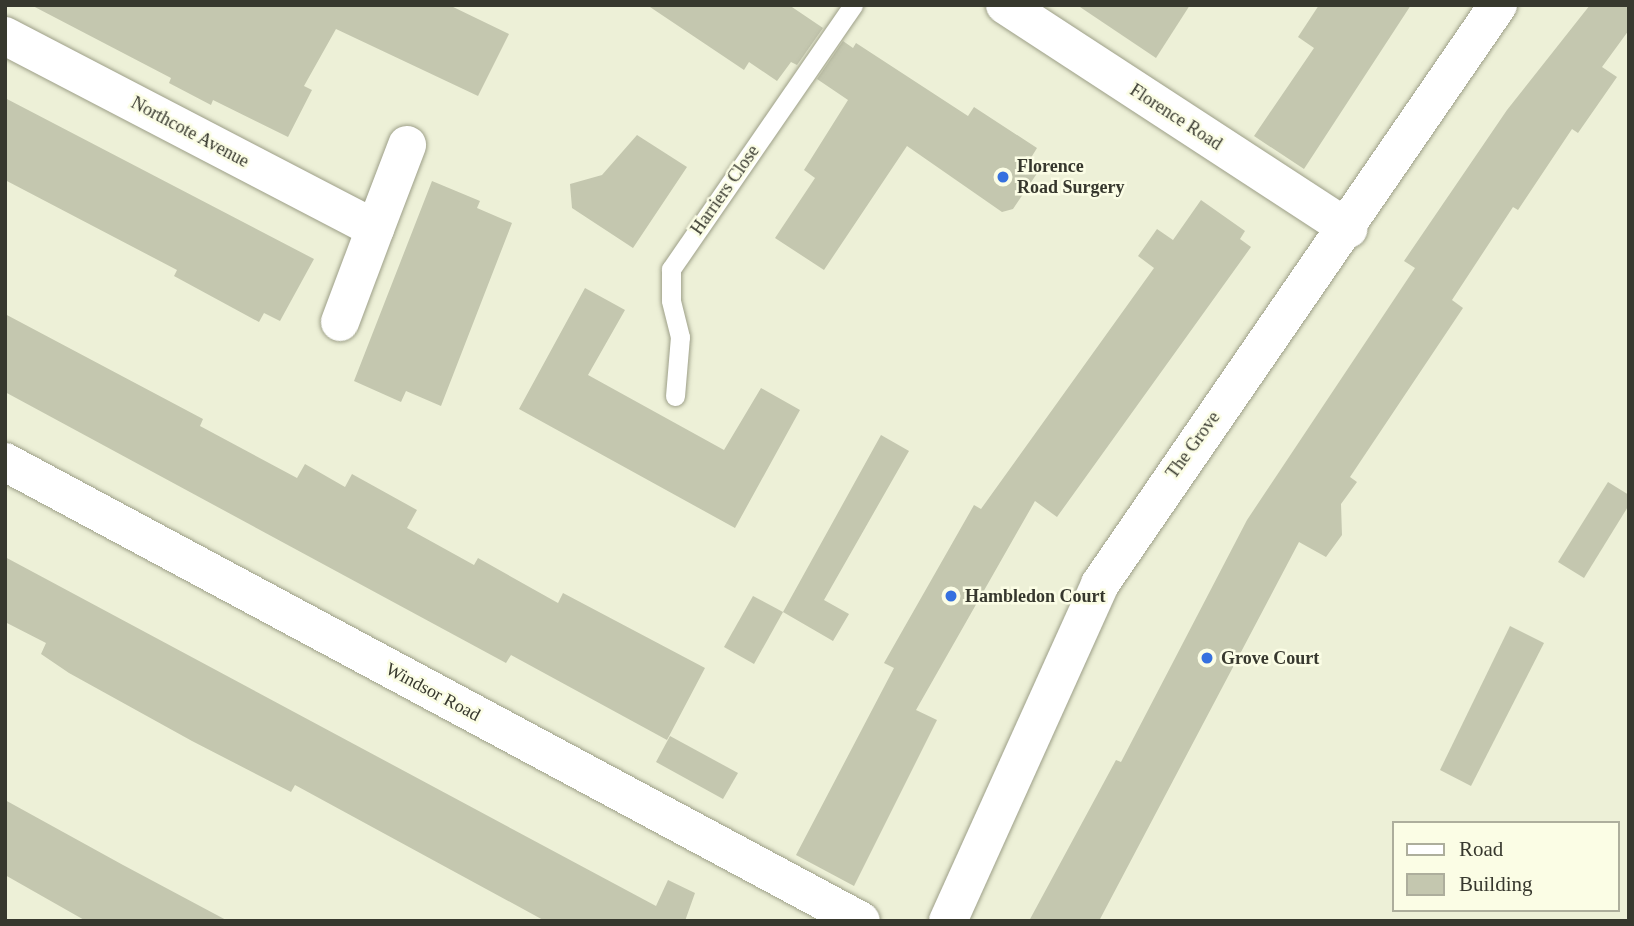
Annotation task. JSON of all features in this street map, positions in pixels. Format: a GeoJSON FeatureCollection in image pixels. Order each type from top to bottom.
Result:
{"type":"FeatureCollection","features":[{"type":"Feature","properties":{"kind":"street","name":"Florence Road"},"geometry":{"type":"LineString","coordinates":[[1005,5],[1348,229]]}},
{"type":"Feature","properties":{"kind":"street","name":"The Grove"},"geometry":{"type":"LineString","coordinates":[[948,921],[1100,584],[1348,229],[1498,5]]}},
{"type":"Feature","properties":{"kind":"street","name":"Northcote Avenue"},"geometry":{"type":"LineString","coordinates":[[5,36],[375,229]]}},
{"type":"Feature","properties":{"kind":"street"},"geometry":{"type":"LineString","coordinates":[[340,322],[407,145]]}},
{"type":"Feature","properties":{"kind":"street","name":"Windsor Road"},"geometry":{"type":"LineString","coordinates":[[5,462],[861,921]]}},
{"type":"Feature","properties":{"kind":"lane","name":"Harriers Close"},"geometry":{"type":"LineString","coordinates":[[675,397],[680,337],[671,300],[671,269],[853,5]]}},
{"type":"Feature","properties":{"kind":"building"},"geometry":{"type":"Polygon","coordinates":[[[31,5],[449,5],[509,34],[478,96],[336,29],[304,86],[312,90],[288,137],[213,100],[211,105],[169,83],[171,78],[31,5]]]}},
{"type":"Feature","properties":{"kind":"building"},"geometry":{"type":"Polygon","coordinates":[[[647,5],[789,5],[823,28],[797,65],[791,62],[777,81],[749,62],[744,70],[647,5]]]}},
{"type":"Feature","properties":{"kind":"building"},"geometry":{"type":"Polygon","coordinates":[[[1077,5],[1190,5],[1156,58],[1077,5]]]}},
{"type":"Feature","properties":{"kind":"building"},"geometry":{"type":"Polygon","coordinates":[[[1319,5],[1411,5],[1304,169],[1254,136],[1314,48],[1298,37],[1319,5]]]}},
{"type":"Feature","properties":{"kind":"building"},"geometry":{"type":"Polygon","coordinates":[[[1590,5],[1629,5],[1629,30],[1602,67],[1617,77],[1578,133],[1572,129],[1518,210],[1513,207],[1452,300],[1463,308],[1350,477],[1357,482],[1341,504],[1342,535],[1326,557],[1299,542],[1099,921],[1029,921],[1116,760],[1121,762],[1247,520],[1415,268],[1404,261],[1507,110],[1590,5]]]}},
{"type":"Feature","properties":{"kind":"building"},"geometry":{"type":"Polygon","coordinates":[[[843,41],[853,48],[856,43],[968,116],[974,107],[1037,148],[1029,161],[1040,169],[1013,209],[1002,212],[907,146],[824,270],[775,238],[815,178],[804,170],[848,100],[817,79],[843,41]]]}},
{"type":"Feature","properties":{"kind":"building"},"geometry":{"type":"Polygon","coordinates":[[[5,98],[314,259],[280,321],[264,313],[259,322],[174,276],[177,270],[5,180],[5,98]]]}},
{"type":"Feature","properties":{"kind":"building"},"geometry":{"type":"Polygon","coordinates":[[[637,135],[687,167],[633,248],[572,208],[570,184],[602,175],[637,135]]]}},
{"type":"Feature","properties":{"kind":"building"},"geometry":{"type":"Polygon","coordinates":[[[432,181],[480,201],[477,208],[512,223],[441,406],[406,391],[401,402],[354,381],[432,181]]]}},
{"type":"Feature","properties":{"kind":"building"},"geometry":{"type":"Polygon","coordinates":[[[1201,200],[1245,231],[1240,239],[1251,247],[1057,517],[1035,501],[916,710],[937,720],[854,886],[796,855],[894,668],[884,663],[974,505],[981,509],[1154,268],[1138,256],[1157,229],[1173,240],[1201,200]]]}},
{"type":"Feature","properties":{"kind":"building"},"geometry":{"type":"Polygon","coordinates":[[[585,288],[625,310],[588,375],[724,450],[761,388],[800,410],[735,528],[519,409],[585,288]]]}},
{"type":"Feature","properties":{"kind":"building"},"geometry":{"type":"Polygon","coordinates":[[[5,314],[203,419],[200,426],[297,478],[305,464],[345,487],[352,474],[417,510],[407,528],[474,565],[478,558],[558,603],[563,593],[705,668],[667,740],[511,655],[506,663],[5,392],[5,314]]]}},
{"type":"Feature","properties":{"kind":"building"},"geometry":{"type":"Polygon","coordinates":[[[881,435],[909,451],[824,600],[849,614],[833,641],[783,612],[881,435]]]}},
{"type":"Feature","properties":{"kind":"building"},"geometry":{"type":"Polygon","coordinates":[[[1608,482],[1629,495],[1629,505],[1584,578],[1558,562],[1608,482]]]}},
{"type":"Feature","properties":{"kind":"building"},"geometry":{"type":"Polygon","coordinates":[[[5,557],[656,906],[668,880],[695,893],[685,921],[545,921],[295,785],[291,792],[192,741],[69,673],[41,654],[46,643],[5,622],[5,557]]]}},
{"type":"Feature","properties":{"kind":"building"},"geometry":{"type":"Polygon","coordinates":[[[753,596],[783,612],[754,664],[724,647],[753,596]]]}},
{"type":"Feature","properties":{"kind":"building"},"geometry":{"type":"Polygon","coordinates":[[[1510,626],[1544,643],[1471,786],[1440,770],[1510,626]]]}},
{"type":"Feature","properties":{"kind":"building"},"geometry":{"type":"Polygon","coordinates":[[[670,736],[738,773],[723,799],[656,762],[670,736]]]}},
{"type":"Feature","properties":{"kind":"building"},"geometry":{"type":"Polygon","coordinates":[[[5,800],[228,921],[86,921],[5,875],[5,800]]]}},
{"type":"Feature","properties":{"kind":"place","name":"Florence Road Surgery"},"geometry":{"type":"Point","coordinates":[1003,177]}},
{"type":"Feature","properties":{"kind":"place","name":"Hambledon Court"},"geometry":{"type":"Point","coordinates":[951,596]}},
{"type":"Feature","properties":{"kind":"place","name":"Grove Court"},"geometry":{"type":"Point","coordinates":[1207,658]}}]}
